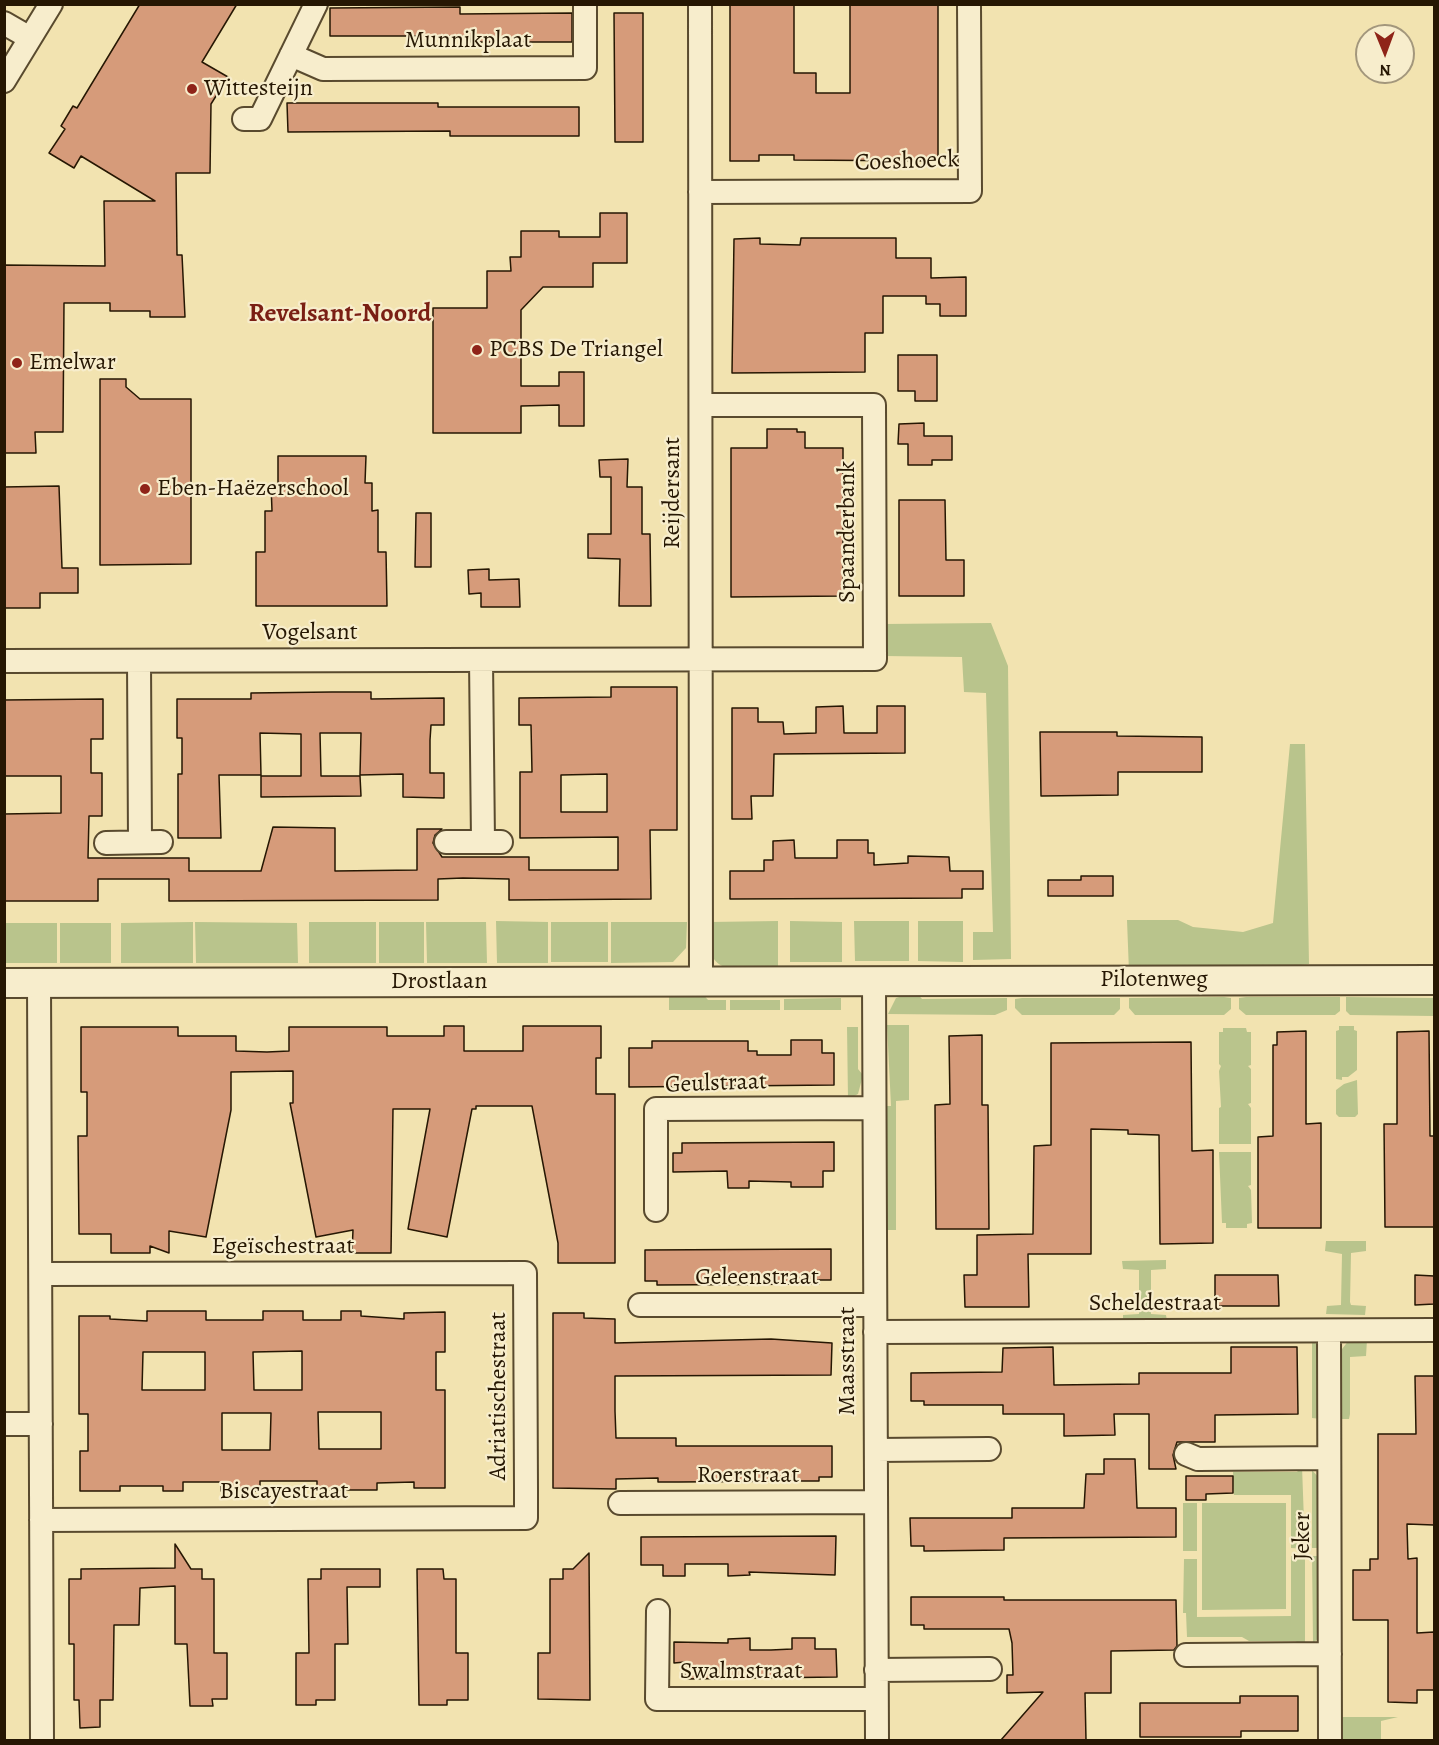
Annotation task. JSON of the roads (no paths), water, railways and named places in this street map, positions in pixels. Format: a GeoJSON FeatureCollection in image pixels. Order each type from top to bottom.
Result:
{"type":"FeatureCollection","features":[{"type":"Feature","properties":{"kind":"street"},"geometry":{"type":"LineString","coordinates":[[4,81],[51,4]]}},
{"type":"Feature","properties":{"kind":"street"},"geometry":{"type":"LineString","coordinates":[[244,119],[260,119],[316,4]]}},
{"type":"Feature","properties":{"kind":"street","name":"Munnikplaat"},"geometry":{"type":"LineString","coordinates":[[291,55],[323,69],[585,68],[585,4]]}},
{"type":"Feature","properties":{"kind":"street","name":"Reijdersant"},"geometry":{"type":"LineString","coordinates":[[700,4],[701,982]]}},
{"type":"Feature","properties":{"kind":"street","name":"Coeshoeck"},"geometry":{"type":"LineString","coordinates":[[700,192],[970,191],[969,4]]}},
{"type":"Feature","properties":{"kind":"street"},"geometry":{"type":"LineString","coordinates":[[4,23],[30,38]]}},
{"type":"Feature","properties":{"kind":"street","name":"Spaanderbank"},"geometry":{"type":"LineString","coordinates":[[700,405],[874,405],[875,436],[874,659],[701,660]]}},
{"type":"Feature","properties":{"kind":"street"},"geometry":{"type":"LineString","coordinates":[[446,842],[492,842],[481,660]]}},
{"type":"Feature","properties":{"kind":"street","name":"Vogelsant"},"geometry":{"type":"LineString","coordinates":[[4,661],[701,660]]}},
{"type":"Feature","properties":{"kind":"street"},"geometry":{"type":"LineString","coordinates":[[106,843],[150,842],[139,661]]}},
{"type":"Feature","properties":{"kind":"street","name":"Pilotenweg"},"geometry":{"type":"LineString","coordinates":[[874,981],[1434,980]]}},
{"type":"Feature","properties":{"kind":"street","name":"Drostlaan"},"geometry":{"type":"LineString","coordinates":[[4,983],[874,981]]}},
{"type":"Feature","properties":{"kind":"street","name":"Maasstraat"},"geometry":{"type":"LineString","coordinates":[[874,981],[877,1740]]}},
{"type":"Feature","properties":{"kind":"street"},"geometry":{"type":"LineString","coordinates":[[39,983],[42,1740]]}},
{"type":"Feature","properties":{"kind":"street","name":"Geulstraat"},"geometry":{"type":"LineString","coordinates":[[656,1210],[656,1109],[874,1108]]}},
{"type":"Feature","properties":{"kind":"street","name":"Egeïschestraat"},"geometry":{"type":"LineString","coordinates":[[41,1274],[525,1273]]}},
{"type":"Feature","properties":{"kind":"street","name":"Adriatischestraat"},"geometry":{"type":"LineString","coordinates":[[525,1273],[526,1518]]}},
{"type":"Feature","properties":{"kind":"street","name":"Geleenstraat"},"geometry":{"type":"LineString","coordinates":[[640,1305],[875,1305]]}},
{"type":"Feature","properties":{"kind":"street","name":"Scheldestraat"},"geometry":{"type":"LineString","coordinates":[[875,1332],[1434,1330]]}},
{"type":"Feature","properties":{"kind":"street","name":"Jeker"},"geometry":{"type":"LineString","coordinates":[[1329,1331],[1330,1740]]}},
{"type":"Feature","properties":{"kind":"street"},"geometry":{"type":"LineString","coordinates":[[4,1424],[41,1424]]}},
{"type":"Feature","properties":{"kind":"street"},"geometry":{"type":"LineString","coordinates":[[876,1450],[989,1449]]}},
{"type":"Feature","properties":{"kind":"street"},"geometry":{"type":"LineString","coordinates":[[1186,1454],[1198,1459],[1329,1458]]}},
{"type":"Feature","properties":{"kind":"street","name":"Roerstraat"},"geometry":{"type":"LineString","coordinates":[[620,1503],[876,1502]]}},
{"type":"Feature","properties":{"kind":"street","name":"Biscayestraat"},"geometry":{"type":"LineString","coordinates":[[41,1520],[526,1518]]}},
{"type":"Feature","properties":{"kind":"street","name":"Swalmstraat"},"geometry":{"type":"LineString","coordinates":[[657,1611],[657,1699],[876,1699]]}},
{"type":"Feature","properties":{"kind":"street"},"geometry":{"type":"LineString","coordinates":[[1186,1655],[1330,1654]]}},
{"type":"Feature","properties":{"kind":"street"},"geometry":{"type":"LineString","coordinates":[[876,1670],[990,1669]]}},
{"type":"Feature","properties":{"kind":"place","name":"Wittesteijn"},"geometry":{"type":"Point","coordinates":[192,89]}},
{"type":"Feature","properties":{"kind":"place","name":"PCBS De Triangel"},"geometry":{"type":"Point","coordinates":[477,350]}},
{"type":"Feature","properties":{"kind":"place","name":"Emelwar"},"geometry":{"type":"Point","coordinates":[17,363]}},
{"type":"Feature","properties":{"kind":"place","name":"Eben-Haëzerschool"},"geometry":{"type":"Point","coordinates":[145,489]}},
{"type":"Feature","properties":{"kind":"district","name":"Revelsant-Noord"},"geometry":{"type":"Point","coordinates":[340,315]}}]}
